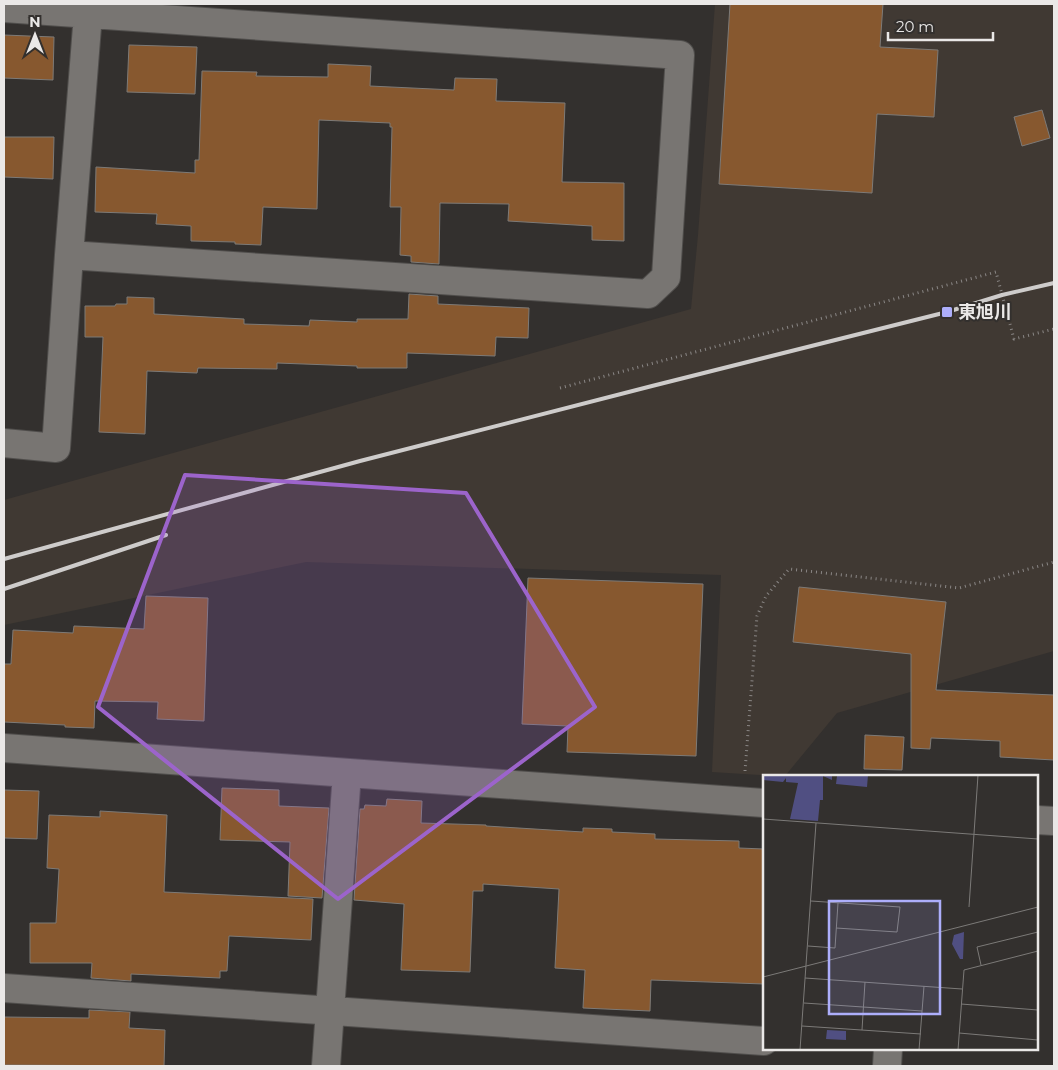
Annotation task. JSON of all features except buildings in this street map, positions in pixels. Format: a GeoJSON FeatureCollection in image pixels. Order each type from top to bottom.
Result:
{"type":"FeatureCollection","features":[{"type":"Feature","properties":{"kind":"street"},"geometry":{"type":"LineString","coordinates":[[4,8],[680,56],[666,277],[648,294],[69,255]]}},
{"type":"Feature","properties":{"kind":"street"},"geometry":{"type":"LineString","coordinates":[[4,443],[56,448],[88,14]]}},
{"type":"Feature","properties":{"kind":"street"},"geometry":{"type":"LineString","coordinates":[[4,748],[754,802]]}},
{"type":"Feature","properties":{"kind":"street"},"geometry":{"type":"LineString","coordinates":[[326,1066],[347,773]]}},
{"type":"Feature","properties":{"kind":"street"},"geometry":{"type":"LineString","coordinates":[[1038,820],[1054,821]]}},
{"type":"Feature","properties":{"kind":"street"},"geometry":{"type":"LineString","coordinates":[[4,988],[763,1041]]}},
{"type":"Feature","properties":{"kind":"street"},"geometry":{"type":"LineString","coordinates":[[887,1066],[888,1050]]}},
{"type":"Feature","properties":{"kind":"path"},"geometry":{"type":"LineString","coordinates":[[560,388],[996,272],[1014,339],[1054,329]]}},
{"type":"Feature","properties":{"kind":"path"},"geometry":{"type":"LineString","coordinates":[[754,802],[757,616],[766,596],[789,569],[959,588],[1054,562]]}},
{"type":"Feature","properties":{"kind":"highlighted area"},"geometry":{"type":"Polygon","coordinates":[[[185,475],[466,493],[595,707],[338,899],[98,707],[185,475]]]}},
{"type":"Feature","properties":{"kind":"shaded area"},"geometry":{"type":"Polygon","coordinates":[[[715,4],[1054,4],[1054,651],[837,713],[786,775],[763,775],[712,772],[721,575],[306,562],[4,625],[4,500],[691,309],[715,4]]]}},
{"type":"Feature","properties":{"kind":"railway"},"geometry":{"type":"LineString","coordinates":[[4,559],[360,461],[947,312],[1002,295],[1054,283]]}},
{"type":"Feature","properties":{"kind":"railway"},"geometry":{"type":"LineString","coordinates":[[4,589],[166,535]]}},
{"type":"Feature","properties":{"kind":"place","name":"東旭川"},"geometry":{"type":"Point","coordinates":[947,312]}}]}
